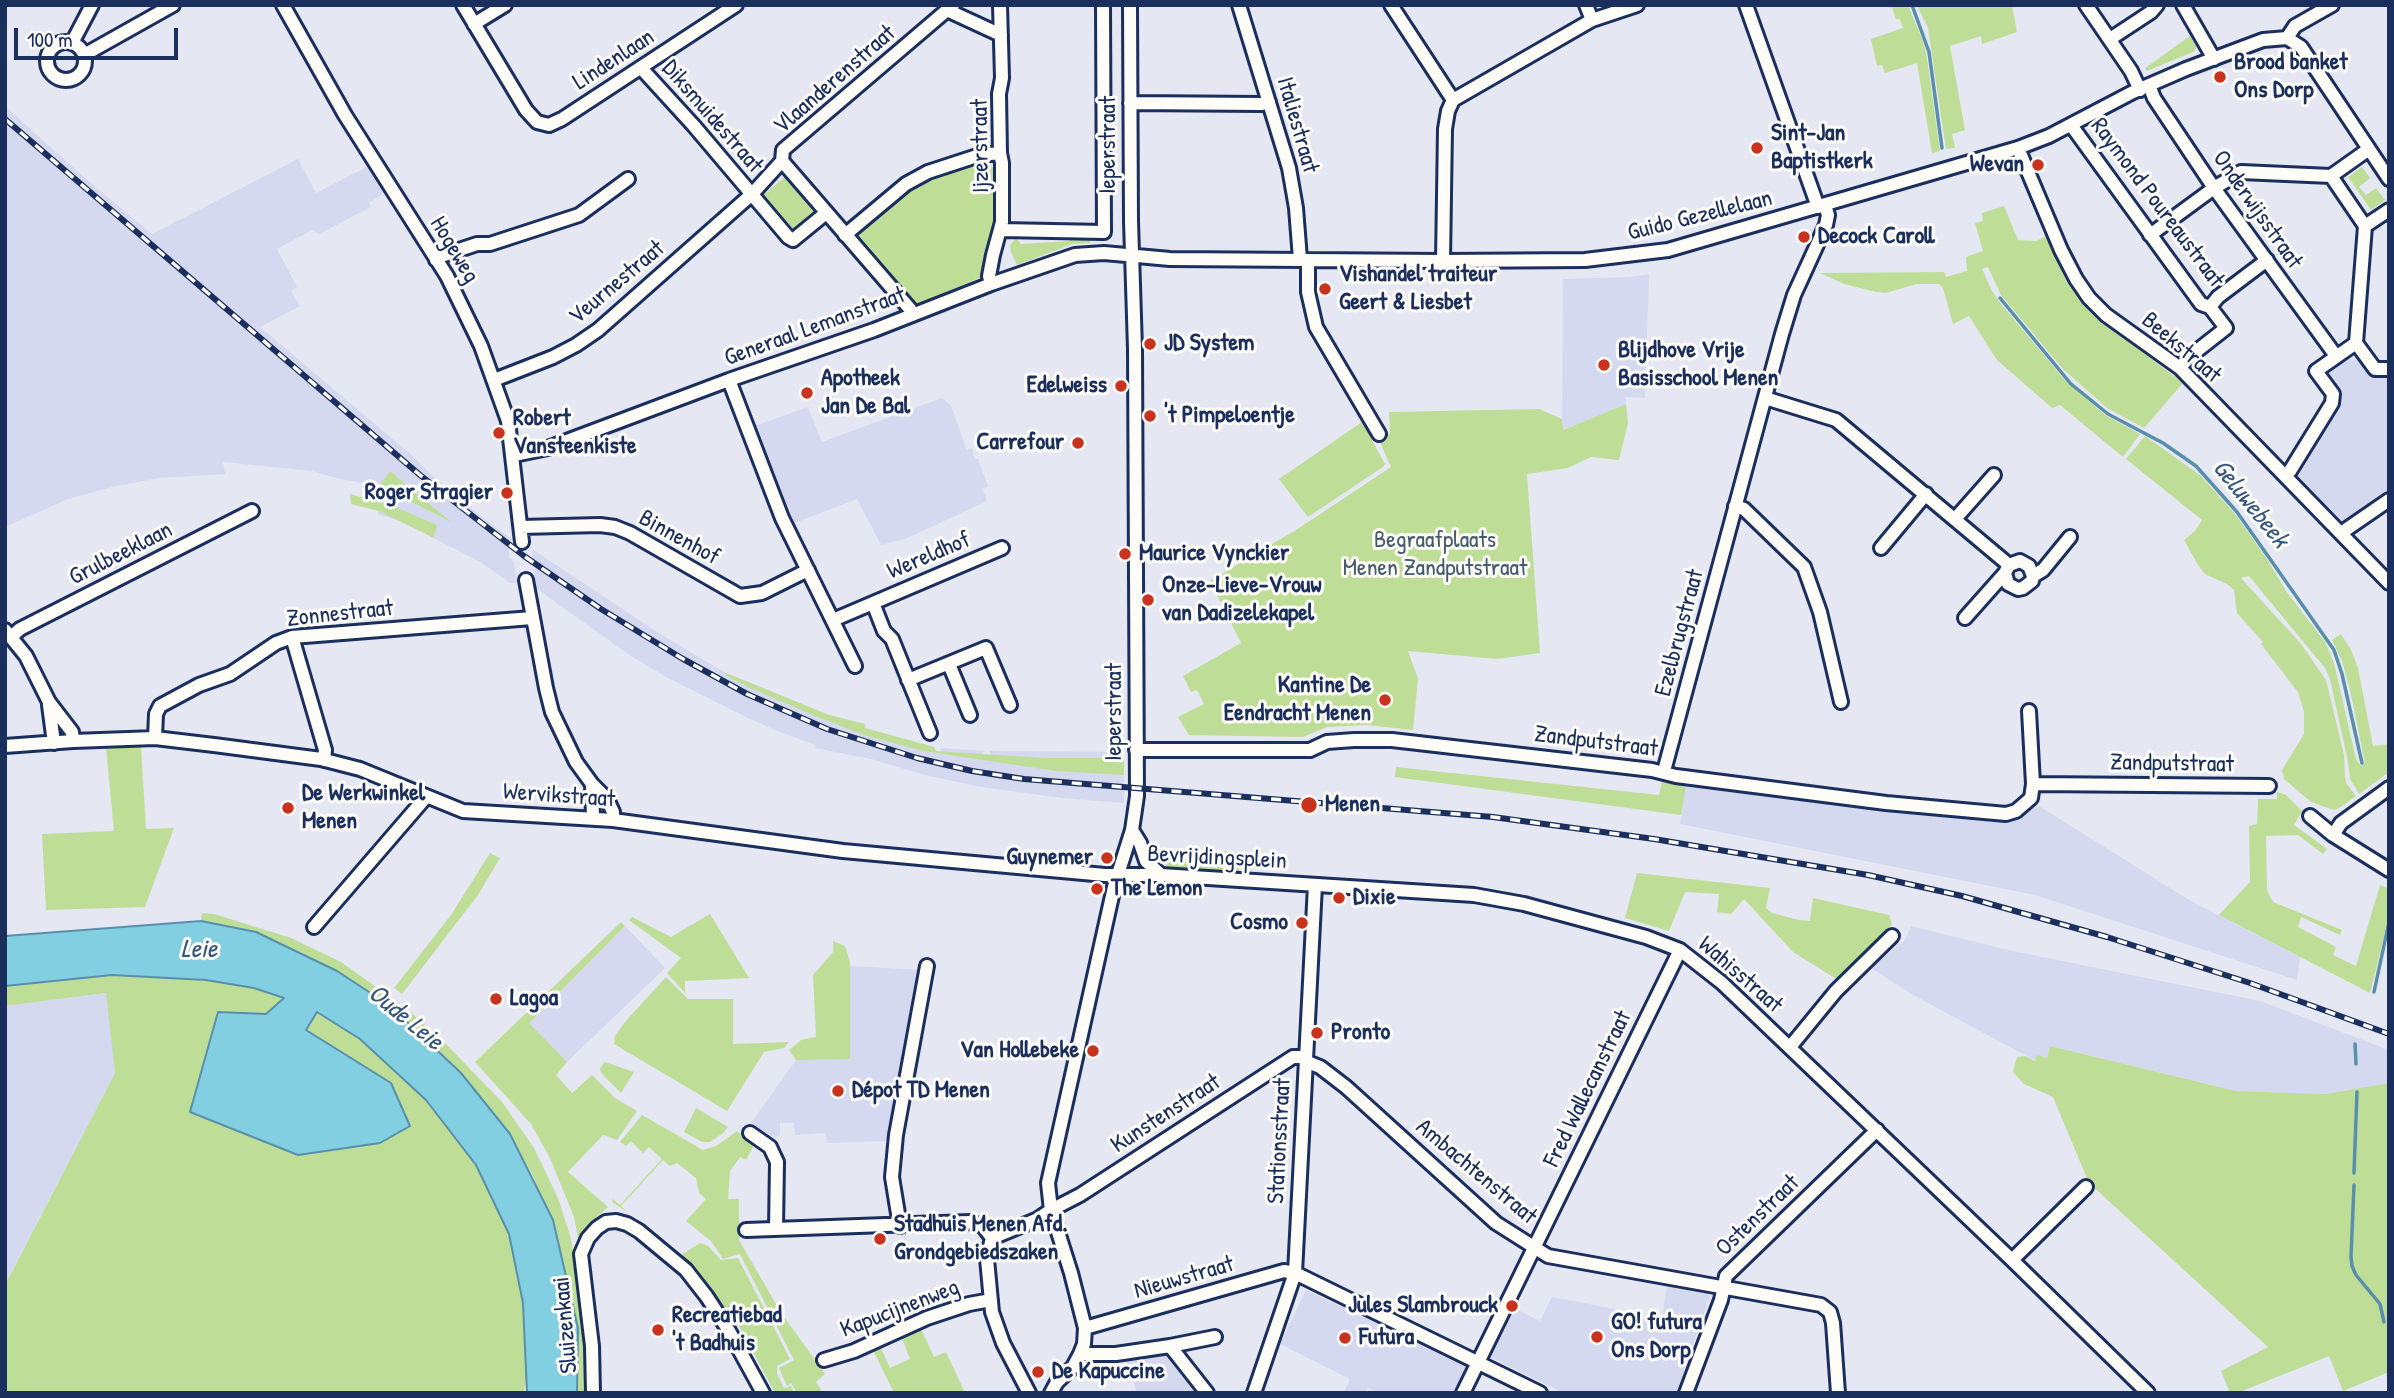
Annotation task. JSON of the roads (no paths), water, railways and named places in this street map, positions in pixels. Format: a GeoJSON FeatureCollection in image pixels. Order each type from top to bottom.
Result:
{"type":"FeatureCollection","features":[{"type":"Feature","properties":{"kind":"street"},"geometry":{"type":"LineString","coordinates":[[72,43],[92,5]]}},
{"type":"Feature","properties":{"kind":"street"},"geometry":{"type":"LineString","coordinates":[[84,55],[173,5]]}},
{"type":"Feature","properties":{"kind":"street","name":"Hogeweg"},"geometry":{"type":"LineString","coordinates":[[283,5],[340,105],[465,310],[508,421],[522,542]]}},
{"type":"Feature","properties":{"kind":"street"},"geometry":{"type":"LineString","coordinates":[[463,5],[474,24],[505,5]]}},
{"type":"Feature","properties":{"kind":"street","name":"Lindenlaan"},"geometry":{"type":"LineString","coordinates":[[474,24],[526,110],[537,122],[549,125],[736,5]]}},
{"type":"Feature","properties":{"kind":"street","name":"Ijzerstraat"},"geometry":{"type":"LineString","coordinates":[[991,284],[989,276],[1001,230],[1000,5]]}},
{"type":"Feature","properties":{"kind":"street","name":"Ieperstraat"},"geometry":{"type":"LineString","coordinates":[[1001,230],[1104,232],[1103,5]]}},
{"type":"Feature","properties":{"kind":"street","name":"Ieperstraat"},"geometry":{"type":"LineString","coordinates":[[1054,1387],[1073,1367],[1080,1354],[1085,1328],[1051,1210],[1048,1183],[1117,876],[1132,830],[1137,796],[1130,5]]}},
{"type":"Feature","properties":{"kind":"street","name":"Italiestraat"},"geometry":{"type":"LineString","coordinates":[[1239,5],[1289,168],[1316,327],[1379,434]]}},
{"type":"Feature","properties":{"kind":"street"},"geometry":{"type":"LineString","coordinates":[[1391,5],[1453,100]]}},
{"type":"Feature","properties":{"kind":"street"},"geometry":{"type":"LineString","coordinates":[[1586,5],[1592,20]]}},
{"type":"Feature","properties":{"kind":"street"},"geometry":{"type":"LineString","coordinates":[[1443,261],[1445,129],[1453,100],[1592,20],[1636,5]]}},
{"type":"Feature","properties":{"kind":"street"},"geometry":{"type":"LineString","coordinates":[[1746,5],[1821,206]]}},
{"type":"Feature","properties":{"kind":"street","name":"Onderwijsstraat"},"geometry":{"type":"LineString","coordinates":[[2086,5],[2336,356]]}},
{"type":"Feature","properties":{"kind":"street"},"geometry":{"type":"LineString","coordinates":[[2110,39],[2151,12],[2157,5]]}},
{"type":"Feature","properties":{"kind":"street"},"geometry":{"type":"LineString","coordinates":[[2183,5],[2214,59]]}},
{"type":"Feature","properties":{"kind":"street"},"geometry":{"type":"LineString","coordinates":[[2332,5],[2295,26],[2287,38],[2301,47],[2389,179]]}},
{"type":"Feature","properties":{"kind":"street"},"geometry":{"type":"LineString","coordinates":[[950,8],[1001,35]]}},
{"type":"Feature","properties":{"kind":"street","name":"Vlaanderenstraat"},"geometry":{"type":"LineString","coordinates":[[752,194],[782,161],[783,150],[950,8]]}},
{"type":"Feature","properties":{"kind":"street","name":"Guido Gezellelaan"},"geometry":{"type":"LineString","coordinates":[[1133,256],[1170,259],[1585,260],[1636,256],[1668,250],[2018,148],[2071,125],[2144,87],[2263,40],[2287,38]]}},
{"type":"Feature","properties":{"kind":"street"},"geometry":{"type":"LineString","coordinates":[[59,43],[72,43],[81,49],[85,65],[78,76],[65,80],[52,74],[47,62],[51,49],[59,43]]}},
{"type":"Feature","properties":{"kind":"street","name":"Diksmuidestraat"},"geometry":{"type":"LineString","coordinates":[[641,68],[788,237],[793,240],[826,213]]}},
{"type":"Feature","properties":{"kind":"street"},"geometry":{"type":"LineString","coordinates":[[1130,103],[1269,102]]}},
{"type":"Feature","properties":{"kind":"street","name":"Raymond Poureaustraat"},"geometry":{"type":"LineString","coordinates":[[2071,125],[2201,304],[2210,307]]}},
{"type":"Feature","properties":{"kind":"street","name":"Beekstraat"},"geometry":{"type":"LineString","coordinates":[[2018,148],[2061,250],[2089,299],[2106,315],[2180,368],[2389,583]]}},
{"type":"Feature","properties":{"kind":"street"},"geometry":{"type":"LineString","coordinates":[[2150,235],[2214,188],[2241,172],[2331,176],[2369,149]]}},
{"type":"Feature","properties":{"kind":"street"},"geometry":{"type":"LineString","coordinates":[[845,235],[905,184],[928,172],[980,155],[1000,153]]}},
{"type":"Feature","properties":{"kind":"street"},"geometry":{"type":"LineString","coordinates":[[782,161],[910,309],[912,315]]}},
{"type":"Feature","properties":{"kind":"street"},"geometry":{"type":"LineString","coordinates":[[2331,176],[2365,226],[2356,343],[2375,369],[2389,369]]}},
{"type":"Feature","properties":{"kind":"street"},"geometry":{"type":"LineString","coordinates":[[436,260],[477,244],[490,244],[579,215],[628,179]]}},
{"type":"Feature","properties":{"kind":"street","name":"Veurnestraat"},"geometry":{"type":"LineString","coordinates":[[494,380],[553,357],[598,330],[752,194]]}},
{"type":"Feature","properties":{"kind":"street","name":"Ezelbrugstraat"},"geometry":{"type":"LineString","coordinates":[[1664,771],[1794,295],[1826,225],[1828,215],[1821,206]]}},
{"type":"Feature","properties":{"kind":"street"},"geometry":{"type":"LineString","coordinates":[[2365,226],[2389,211]]}},
{"type":"Feature","properties":{"kind":"street","name":"Generaal Lemanstraat"},"geometry":{"type":"LineString","coordinates":[[514,455],[548,448],[1075,255],[1133,256]]}},
{"type":"Feature","properties":{"kind":"street"},"geometry":{"type":"LineString","coordinates":[[2180,368],[2226,328],[2210,307],[2218,297],[2267,260]]}},
{"type":"Feature","properties":{"kind":"street"},"geometry":{"type":"LineString","coordinates":[[2284,477],[2332,403],[2333,394],[2316,371],[2356,343]]}},
{"type":"Feature","properties":{"kind":"street"},"geometry":{"type":"LineString","coordinates":[[729,380],[779,511],[855,666]]}},
{"type":"Feature","properties":{"kind":"street"},"geometry":{"type":"LineString","coordinates":[[1765,398],[1836,420],[1955,519],[2007,569],[2008,584],[2018,589],[2028,586],[2033,576],[2043,570],[2070,537]]}},
{"type":"Feature","properties":{"kind":"street"},"geometry":{"type":"LineString","coordinates":[[1955,519],[1994,475]]}},
{"type":"Feature","properties":{"kind":"street"},"geometry":{"type":"LineString","coordinates":[[1881,548],[1926,494]]}},
{"type":"Feature","properties":{"kind":"street"},"geometry":{"type":"LineString","coordinates":[[2341,533],[2389,500]]}},
{"type":"Feature","properties":{"kind":"street"},"geometry":{"type":"LineString","coordinates":[[1735,506],[1744,509],[1804,567],[1820,612],[1841,702]]}},
{"type":"Feature","properties":{"kind":"street","name":"Grulbeeklaan"},"geometry":{"type":"LineString","coordinates":[[8,634],[252,511]]}},
{"type":"Feature","properties":{"kind":"street","name":"Binnenhof"},"geometry":{"type":"LineString","coordinates":[[521,527],[615,527],[740,596],[762,593],[808,570]]}},
{"type":"Feature","properties":{"kind":"street","name":"Wereldhof"},"geometry":{"type":"LineString","coordinates":[[833,620],[1002,548]]}},
{"type":"Feature","properties":{"kind":"street"},"geometry":{"type":"LineString","coordinates":[[1965,618],[2014,562],[2025,562],[2032,570],[2033,576]]}},
{"type":"Feature","properties":{"kind":"street"},"geometry":{"type":"LineString","coordinates":[[526,580],[546,688],[555,719],[576,762],[607,799],[613,812],[613,820]]}},
{"type":"Feature","properties":{"kind":"street","name":"Wereldhof"},"geometry":{"type":"LineString","coordinates":[[873,603],[884,631],[892,639],[930,733]]}},
{"type":"Feature","properties":{"kind":"street","name":"Zonnestraat"},"geometry":{"type":"LineString","coordinates":[[155,738],[156,714],[160,706],[199,685],[230,674],[276,643],[292,636],[532,618]]}},
{"type":"Feature","properties":{"kind":"street"},"geometry":{"type":"LineString","coordinates":[[8,634],[37,676],[49,702],[72,732],[74,741]]}},
{"type":"Feature","properties":{"kind":"street"},"geometry":{"type":"LineString","coordinates":[[292,636],[326,750],[324,760]]}},
{"type":"Feature","properties":{"kind":"street"},"geometry":{"type":"LineString","coordinates":[[908,680],[986,648],[1010,705]]}},
{"type":"Feature","properties":{"kind":"street"},"geometry":{"type":"LineString","coordinates":[[950,664],[970,715]]}},
{"type":"Feature","properties":{"kind":"street"},"geometry":{"type":"LineString","coordinates":[[49,702],[54,743]]}},
{"type":"Feature","properties":{"kind":"street"},"geometry":{"type":"LineString","coordinates":[[2029,712],[2033,785]]}},
{"type":"Feature","properties":{"kind":"street","name":"Wervikstraat"},"geometry":{"type":"LineString","coordinates":[[5,746],[155,738],[324,760],[360,769],[463,811],[593,818],[843,851],[1117,876]]}},
{"type":"Feature","properties":{"kind":"street","name":"Zandputstraat"},"geometry":{"type":"LineString","coordinates":[[1136,750],[1310,751],[1327,742],[1392,740],[1664,771],[1676,776],[1873,801],[2006,814],[2025,805],[2031,798],[2033,785],[2269,786]]}},
{"type":"Feature","properties":{"kind":"street"},"geometry":{"type":"LineString","coordinates":[[592,784],[593,818]]}},
{"type":"Feature","properties":{"kind":"street"},"geometry":{"type":"LineString","coordinates":[[2333,835],[2341,823],[2389,788]]}},
{"type":"Feature","properties":{"kind":"street"},"geometry":{"type":"LineString","coordinates":[[314,927],[426,797]]}},
{"type":"Feature","properties":{"kind":"street"},"geometry":{"type":"LineString","coordinates":[[2310,816],[2333,835],[2389,870]]}},
{"type":"Feature","properties":{"kind":"street"},"geometry":{"type":"LineString","coordinates":[[1132,830],[1146,860],[1161,875]]}},
{"type":"Feature","properties":{"kind":"street","name":"Bevrijdingsplein"},"geometry":{"type":"LineString","coordinates":[[1117,876],[1161,875],[1315,885]]}},
{"type":"Feature","properties":{"kind":"street","name":"Wahisstraat"},"geometry":{"type":"LineString","coordinates":[[1315,885],[1436,891],[1504,900],[1617,929],[1680,950],[1722,983],[1790,1046],[2148,1393]]}},
{"type":"Feature","properties":{"kind":"street","name":"Stationsstraat"},"geometry":{"type":"LineString","coordinates":[[1254,1393],[1295,1273],[1315,885]]}},
{"type":"Feature","properties":{"kind":"street"},"geometry":{"type":"LineString","coordinates":[[1790,1046],[1836,991],[1892,936]]}},
{"type":"Feature","properties":{"kind":"street","name":"Fred Wallecanstraat"},"geometry":{"type":"LineString","coordinates":[[1463,1393],[1680,950]]}},
{"type":"Feature","properties":{"kind":"street"},"geometry":{"type":"LineString","coordinates":[[900,1226],[892,1177],[896,1135],[927,967]]}},
{"type":"Feature","properties":{"kind":"street","name":"Kunstenstraat"},"geometry":{"type":"LineString","coordinates":[[992,1238],[1038,1219],[1080,1195],[1293,1057],[1305,1059]]}},
{"type":"Feature","properties":{"kind":"street","name":"Ambachtenstraat"},"geometry":{"type":"LineString","coordinates":[[1305,1059],[1320,1066],[1346,1087],[1496,1223],[1548,1256],[1821,1305],[1830,1312],[1833,1323],[1838,1393]]}},
{"type":"Feature","properties":{"kind":"street","name":"Ostenstraat"},"geometry":{"type":"LineString","coordinates":[[1686,1393],[1726,1276],[1877,1130]]}},
{"type":"Feature","properties":{"kind":"street"},"geometry":{"type":"LineString","coordinates":[[750,1133],[770,1147],[777,1162],[776,1228]]}},
{"type":"Feature","properties":{"kind":"street"},"geometry":{"type":"LineString","coordinates":[[2012,1260],[2086,1187]]}},
{"type":"Feature","properties":{"kind":"street","name":"Sluizenkaai"},"geometry":{"type":"LineString","coordinates":[[593,1393],[592,1346],[580,1254],[588,1238],[606,1222],[616,1221],[627,1223],[639,1231],[685,1270],[729,1331],[763,1393]]}},
{"type":"Feature","properties":{"kind":"street"},"geometry":{"type":"LineString","coordinates":[[746,1230],[970,1222],[983,1226],[992,1238],[986,1259],[996,1326],[1026,1389],[1037,1391],[1054,1387]]}},
{"type":"Feature","properties":{"kind":"street","name":"Nieuwstraat"},"geometry":{"type":"LineString","coordinates":[[1085,1328],[1284,1271],[1295,1273]]}},
{"type":"Feature","properties":{"kind":"street"},"geometry":{"type":"LineString","coordinates":[[1295,1273],[1540,1393]]}},
{"type":"Feature","properties":{"kind":"street","name":"Kapucijnenweg"},"geometry":{"type":"LineString","coordinates":[[824,1360],[854,1351],[927,1318],[969,1304],[991,1300]]}},
{"type":"Feature","properties":{"kind":"street"},"geometry":{"type":"LineString","coordinates":[[1080,1354],[1116,1354],[1215,1337]]}},
{"type":"Feature","properties":{"kind":"street"},"geometry":{"type":"LineString","coordinates":[[1170,1346],[1207,1393]]}},
{"type":"Feature","properties":{"kind":"water","name":"Leie"},"geometry":{"type":"Polygon","coordinates":[[[201,921],[256,932],[337,971],[389,1005],[461,1073],[510,1134],[553,1220],[578,1328],[577,1393],[527,1393],[523,1303],[509,1234],[476,1165],[426,1100],[360,1039],[317,1012],[306,1030],[391,1083],[410,1126],[380,1143],[298,1155],[190,1112],[218,1012],[266,1014],[284,998],[254,988],[206,980],[112,975],[5,986],[5,936],[201,921]]]}},
{"type":"Feature","properties":{"kind":"waterway","name":"Geluwebeek"},"geometry":{"type":"LineString","coordinates":[[1912,5],[1929,52],[1942,148]]}},
{"type":"Feature","properties":{"kind":"waterway","name":"Geluwebeek"},"geometry":{"type":"LineString","coordinates":[[2000,298],[2071,384],[2108,414],[2163,443],[2196,466],[2237,512],[2334,650],[2362,763]]}},
{"type":"Feature","properties":{"kind":"waterway","name":"Geluwebeek"},"geometry":{"type":"LineString","coordinates":[[2374,992],[2389,922]]}},
{"type":"Feature","properties":{"kind":"waterway","name":"Geluwebeek"},"geometry":{"type":"LineString","coordinates":[[2355,1044],[2356,1064]]}},
{"type":"Feature","properties":{"kind":"waterway","name":"Geluwebeek"},"geometry":{"type":"LineString","coordinates":[[2354,1173],[2357,1092]]}},
{"type":"Feature","properties":{"kind":"waterway","name":"Geluwebeek"},"geometry":{"type":"LineString","coordinates":[[2354,1185],[2352,1266],[2356,1275],[2380,1304],[2384,1322]]}},
{"type":"Feature","properties":{"kind":"railway"},"geometry":{"type":"LineString","coordinates":[[5,119],[420,475],[524,556],[601,609],[683,659],[747,694],[827,729],[917,758],[972,771],[1024,779],[1493,817],[1654,839],[1868,875],[1962,896],[2107,937],[2250,983],[2389,1034]]}},
{"type":"Feature","properties":{"kind":"place","name":"Brood banket Ons Dorp"},"geometry":{"type":"Point","coordinates":[2220,77]}},
{"type":"Feature","properties":{"kind":"place","name":"Sint-Jan Baptistkerk"},"geometry":{"type":"Point","coordinates":[1757,148]}},
{"type":"Feature","properties":{"kind":"place","name":"Wevan"},"geometry":{"type":"Point","coordinates":[2038,165]}},
{"type":"Feature","properties":{"kind":"place","name":"Decock Caroll"},"geometry":{"type":"Point","coordinates":[1804,237]}},
{"type":"Feature","properties":{"kind":"place","name":"Vishandel traiteur Geert & Liesbet"},"geometry":{"type":"Point","coordinates":[1325,289]}},
{"type":"Feature","properties":{"kind":"place","name":"JD System"},"geometry":{"type":"Point","coordinates":[1150,344]}},
{"type":"Feature","properties":{"kind":"place","name":"Blijdhove Vrije Basisschool Menen"},"geometry":{"type":"Point","coordinates":[1604,365]}},
{"type":"Feature","properties":{"kind":"place","name":"Edelweiss"},"geometry":{"type":"Point","coordinates":[1121,386]}},
{"type":"Feature","properties":{"kind":"place","name":"Apotheek Jan De Bal"},"geometry":{"type":"Point","coordinates":[807,393]}},
{"type":"Feature","properties":{"kind":"place","name":"'t Pimpeloentje"},"geometry":{"type":"Point","coordinates":[1150,416]}},
{"type":"Feature","properties":{"kind":"place","name":"Robert Vansteenkiste"},"geometry":{"type":"Point","coordinates":[499,433]}},
{"type":"Feature","properties":{"kind":"place","name":"Carrefour"},"geometry":{"type":"Point","coordinates":[1078,443]}},
{"type":"Feature","properties":{"kind":"place","name":"Roger Stragier"},"geometry":{"type":"Point","coordinates":[507,493]}},
{"type":"Feature","properties":{"kind":"place","name":"Maurice Vynckier"},"geometry":{"type":"Point","coordinates":[1125,554]}},
{"type":"Feature","properties":{"kind":"place","name":"Onze-Lieve-Vrouw van Dadizelekapel"},"geometry":{"type":"Point","coordinates":[1148,600]}},
{"type":"Feature","properties":{"kind":"place","name":"Kantine De Eendracht Menen"},"geometry":{"type":"Point","coordinates":[1385,700]}},
{"type":"Feature","properties":{"kind":"place","name":"Menen"},"geometry":{"type":"Point","coordinates":[1309,805]}},
{"type":"Feature","properties":{"kind":"place","name":"De Werkwinkel Menen"},"geometry":{"type":"Point","coordinates":[288,808]}},
{"type":"Feature","properties":{"kind":"place","name":"Guynemer"},"geometry":{"type":"Point","coordinates":[1107,858]}},
{"type":"Feature","properties":{"kind":"place","name":"The Lemon"},"geometry":{"type":"Point","coordinates":[1097,889]}},
{"type":"Feature","properties":{"kind":"place","name":"Dixie"},"geometry":{"type":"Point","coordinates":[1339,898]}},
{"type":"Feature","properties":{"kind":"place","name":"Cosmo"},"geometry":{"type":"Point","coordinates":[1302,923]}},
{"type":"Feature","properties":{"kind":"place","name":"Lagoa"},"geometry":{"type":"Point","coordinates":[496,999]}},
{"type":"Feature","properties":{"kind":"place","name":"Pronto"},"geometry":{"type":"Point","coordinates":[1317,1033]}},
{"type":"Feature","properties":{"kind":"place","name":"Van Hollebeke"},"geometry":{"type":"Point","coordinates":[1093,1051]}},
{"type":"Feature","properties":{"kind":"place","name":"Dépot TD Menen"},"geometry":{"type":"Point","coordinates":[838,1091]}},
{"type":"Feature","properties":{"kind":"place","name":"Stadhuis Menen Afd. Grondgebiedszaken"},"geometry":{"type":"Point","coordinates":[880,1239]}},
{"type":"Feature","properties":{"kind":"place","name":"Jules Slambrouck"},"geometry":{"type":"Point","coordinates":[1512,1306]}},
{"type":"Feature","properties":{"kind":"place","name":"Recreatiebad 't Badhuis"},"geometry":{"type":"Point","coordinates":[658,1330]}},
{"type":"Feature","properties":{"kind":"place","name":"GO! futura Ons Dorp"},"geometry":{"type":"Point","coordinates":[1597,1337]}},
{"type":"Feature","properties":{"kind":"place","name":"Futura"},"geometry":{"type":"Point","coordinates":[1345,1338]}},
{"type":"Feature","properties":{"kind":"place","name":"De Kapuccine"},"geometry":{"type":"Point","coordinates":[1038,1372]}},
{"type":"Feature","properties":{"kind":"park label","name":"Begraafplaats Menen Zandputstraat"},"geometry":{"type":"Point","coordinates":[1435,555]}},
{"type":"Feature","properties":{"kind":"water label","name":"Oude Leie"},"geometry":{"type":"Point","coordinates":[405,1018]}}]}
